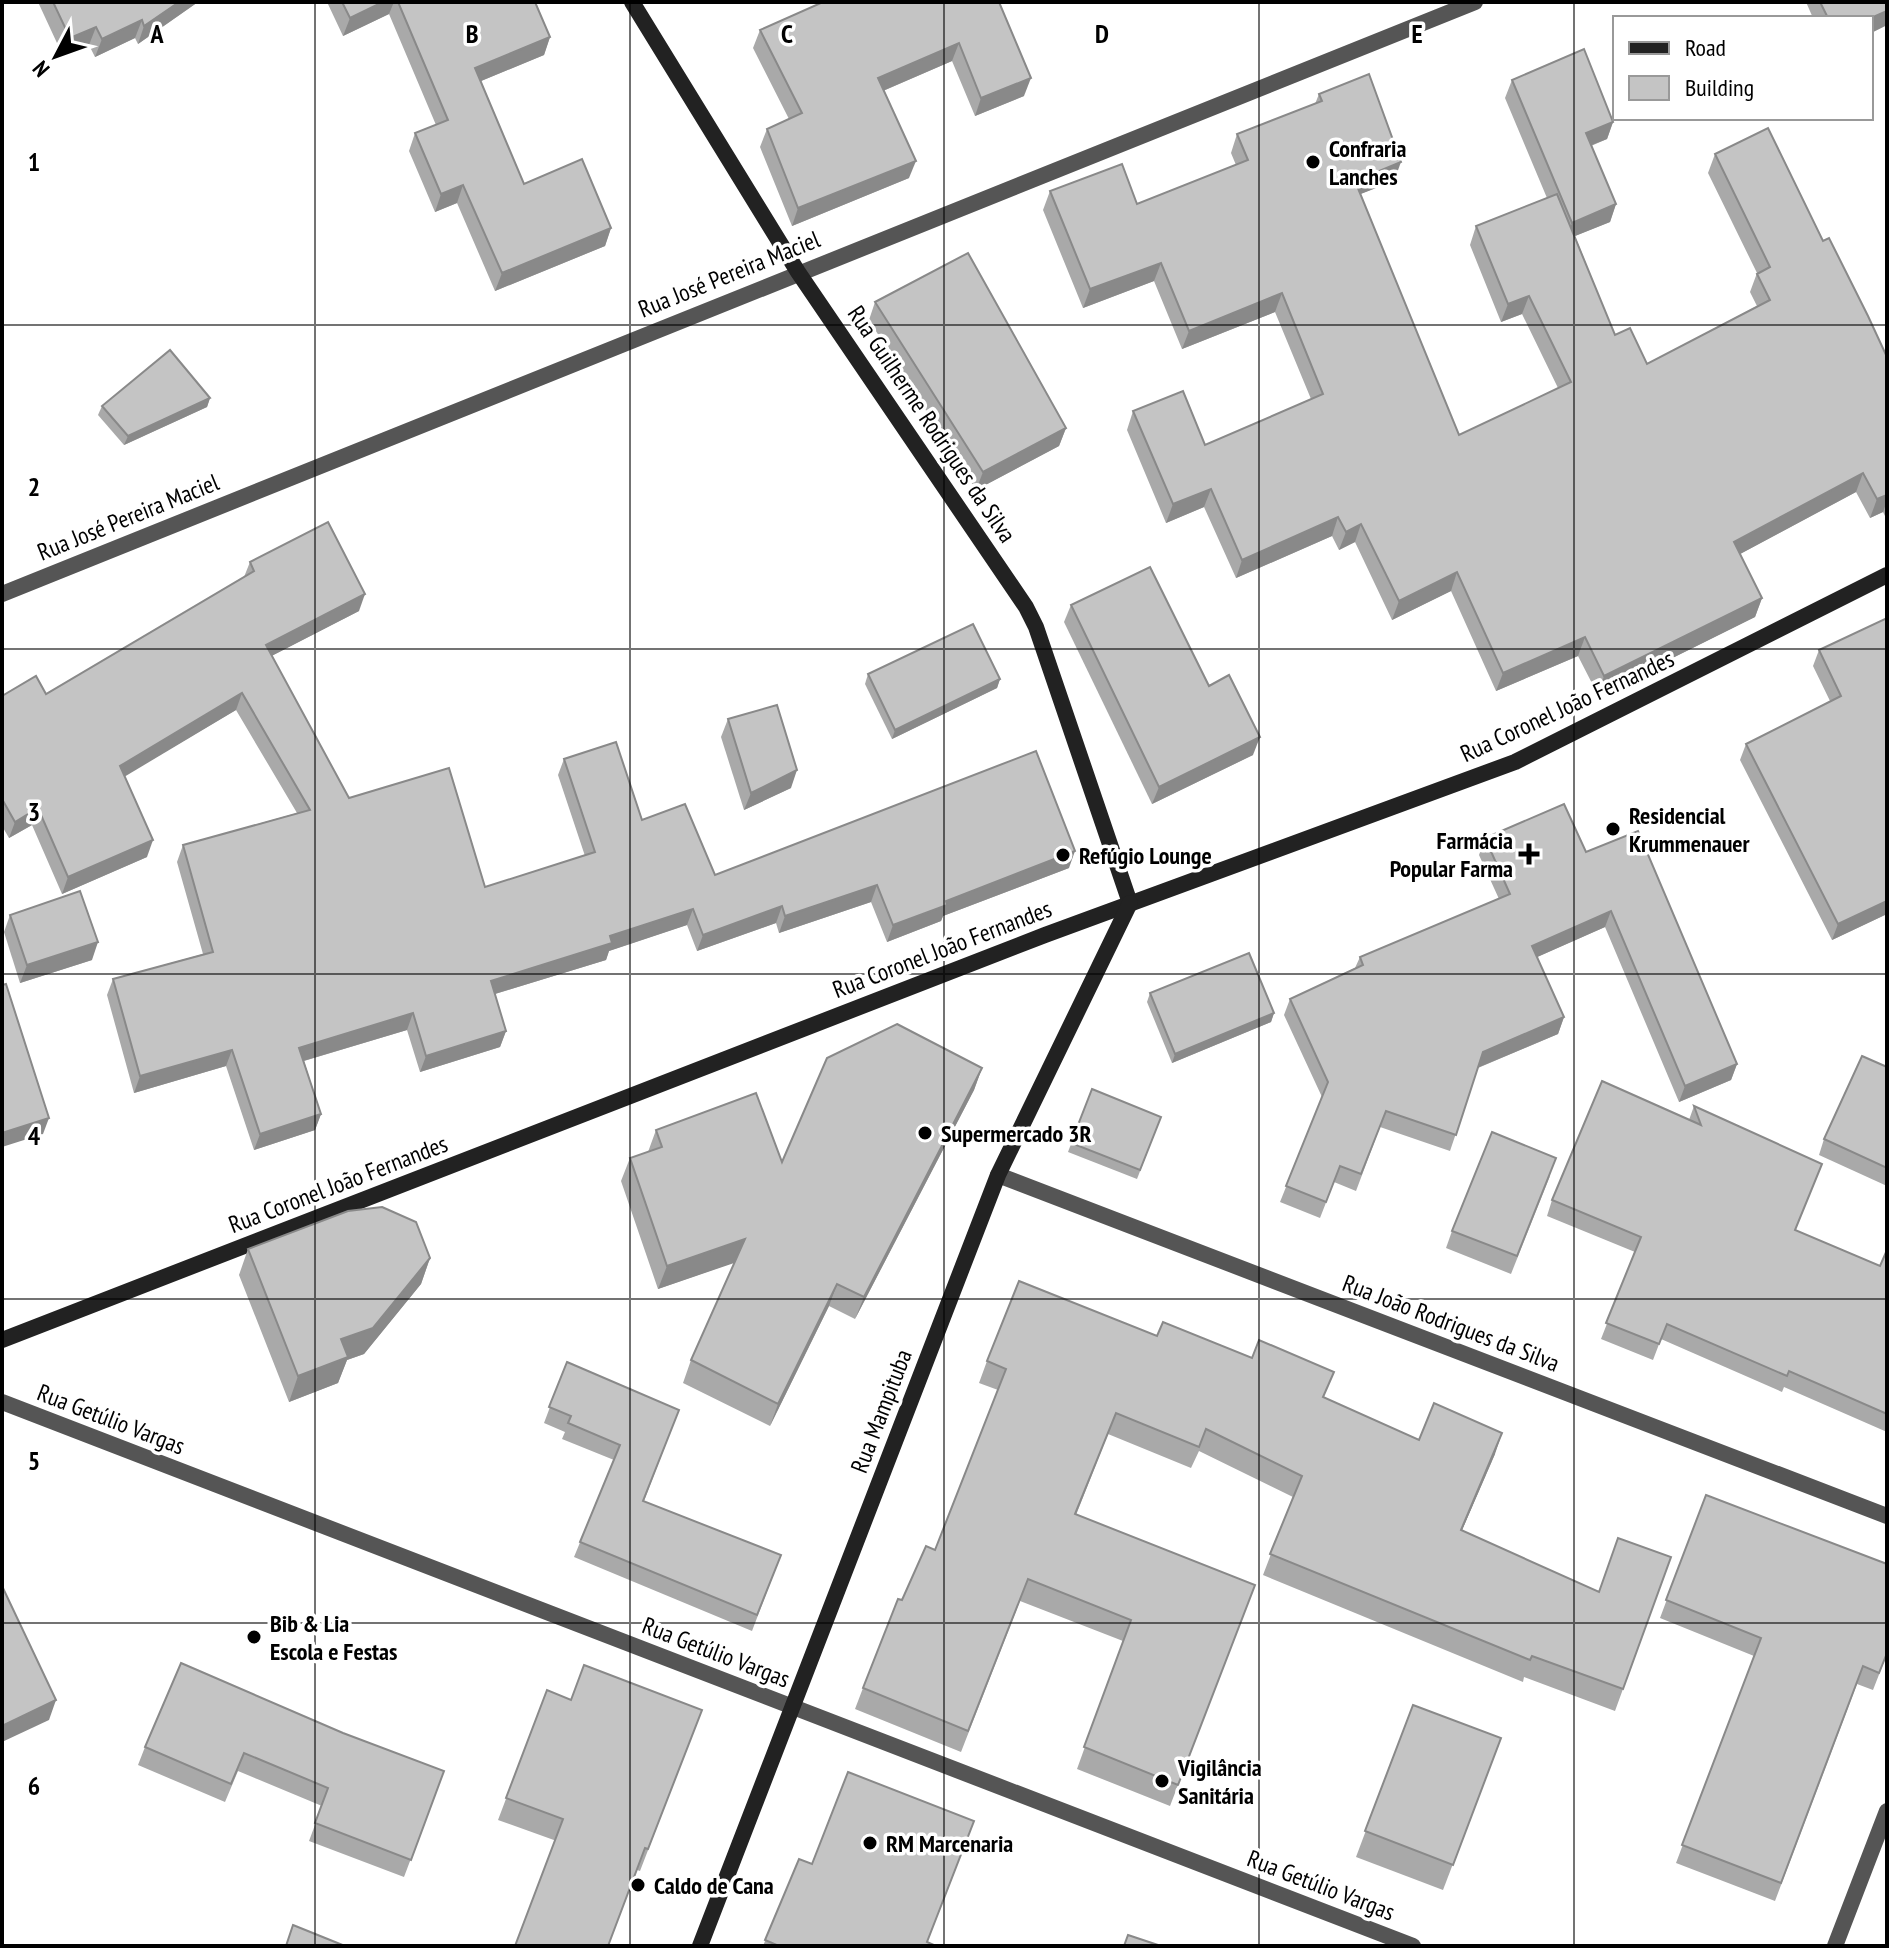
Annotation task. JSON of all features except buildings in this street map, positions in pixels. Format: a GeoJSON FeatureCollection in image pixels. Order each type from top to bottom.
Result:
{"type":"FeatureCollection","features":[{"type":"Feature","properties":{"kind":"main road","name":"Rua Guilherme Rodrigues da Silva"},"geometry":{"type":"LineString","coordinates":[[632,2],[798,272],[1026,607],[1036,627],[1130,903]]}},
{"type":"Feature","properties":{"kind":"main road","name":"Rua Coronel João Fernandes"},"geometry":{"type":"LineString","coordinates":[[2,1340],[1130,903],[1515,762],[1887,575]]}},
{"type":"Feature","properties":{"kind":"main road","name":"Rua Mampituba"},"geometry":{"type":"LineString","coordinates":[[700,1946],[998,1175],[1130,903]]}},
{"type":"Feature","properties":{"kind":"street","name":"Rua José Pereira Maciel"},"geometry":{"type":"LineString","coordinates":[[2,594],[1475,2]]}},
{"type":"Feature","properties":{"kind":"street","name":"Rua João Rodrigues da Silva"},"geometry":{"type":"LineString","coordinates":[[998,1175],[1887,1516]]}},
{"type":"Feature","properties":{"kind":"street","name":"Rua Getúlio Vargas"},"geometry":{"type":"LineString","coordinates":[[2,1402],[1413,1946]]}},
{"type":"Feature","properties":{"kind":"street"},"geometry":{"type":"LineString","coordinates":[[1835,1946],[1887,1811]]}},
{"type":"Feature","properties":{"kind":"place","name":"Confraria Lanches"},"geometry":{"type":"Point","coordinates":[1313,162]}},
{"type":"Feature","properties":{"kind":"place","name":"Residencial Krummenauer"},"geometry":{"type":"Point","coordinates":[1613,829]}},
{"type":"Feature","properties":{"kind":"place","name":"Farmácia Popular Farma"},"geometry":{"type":"Point","coordinates":[1529,854]}},
{"type":"Feature","properties":{"kind":"place","name":"Refúgio Lounge"},"geometry":{"type":"Point","coordinates":[1063,855]}},
{"type":"Feature","properties":{"kind":"place","name":"Supermercado 3R"},"geometry":{"type":"Point","coordinates":[925,1133]}},
{"type":"Feature","properties":{"kind":"place","name":"Bib & Lia Escola e Festas"},"geometry":{"type":"Point","coordinates":[254,1637]}},
{"type":"Feature","properties":{"kind":"place","name":"Vigilância Sanitária"},"geometry":{"type":"Point","coordinates":[1162,1781]}},
{"type":"Feature","properties":{"kind":"place","name":"RM Marcenaria"},"geometry":{"type":"Point","coordinates":[870,1843]}},
{"type":"Feature","properties":{"kind":"place","name":"Caldo de Cana"},"geometry":{"type":"Point","coordinates":[638,1885]}}]}
